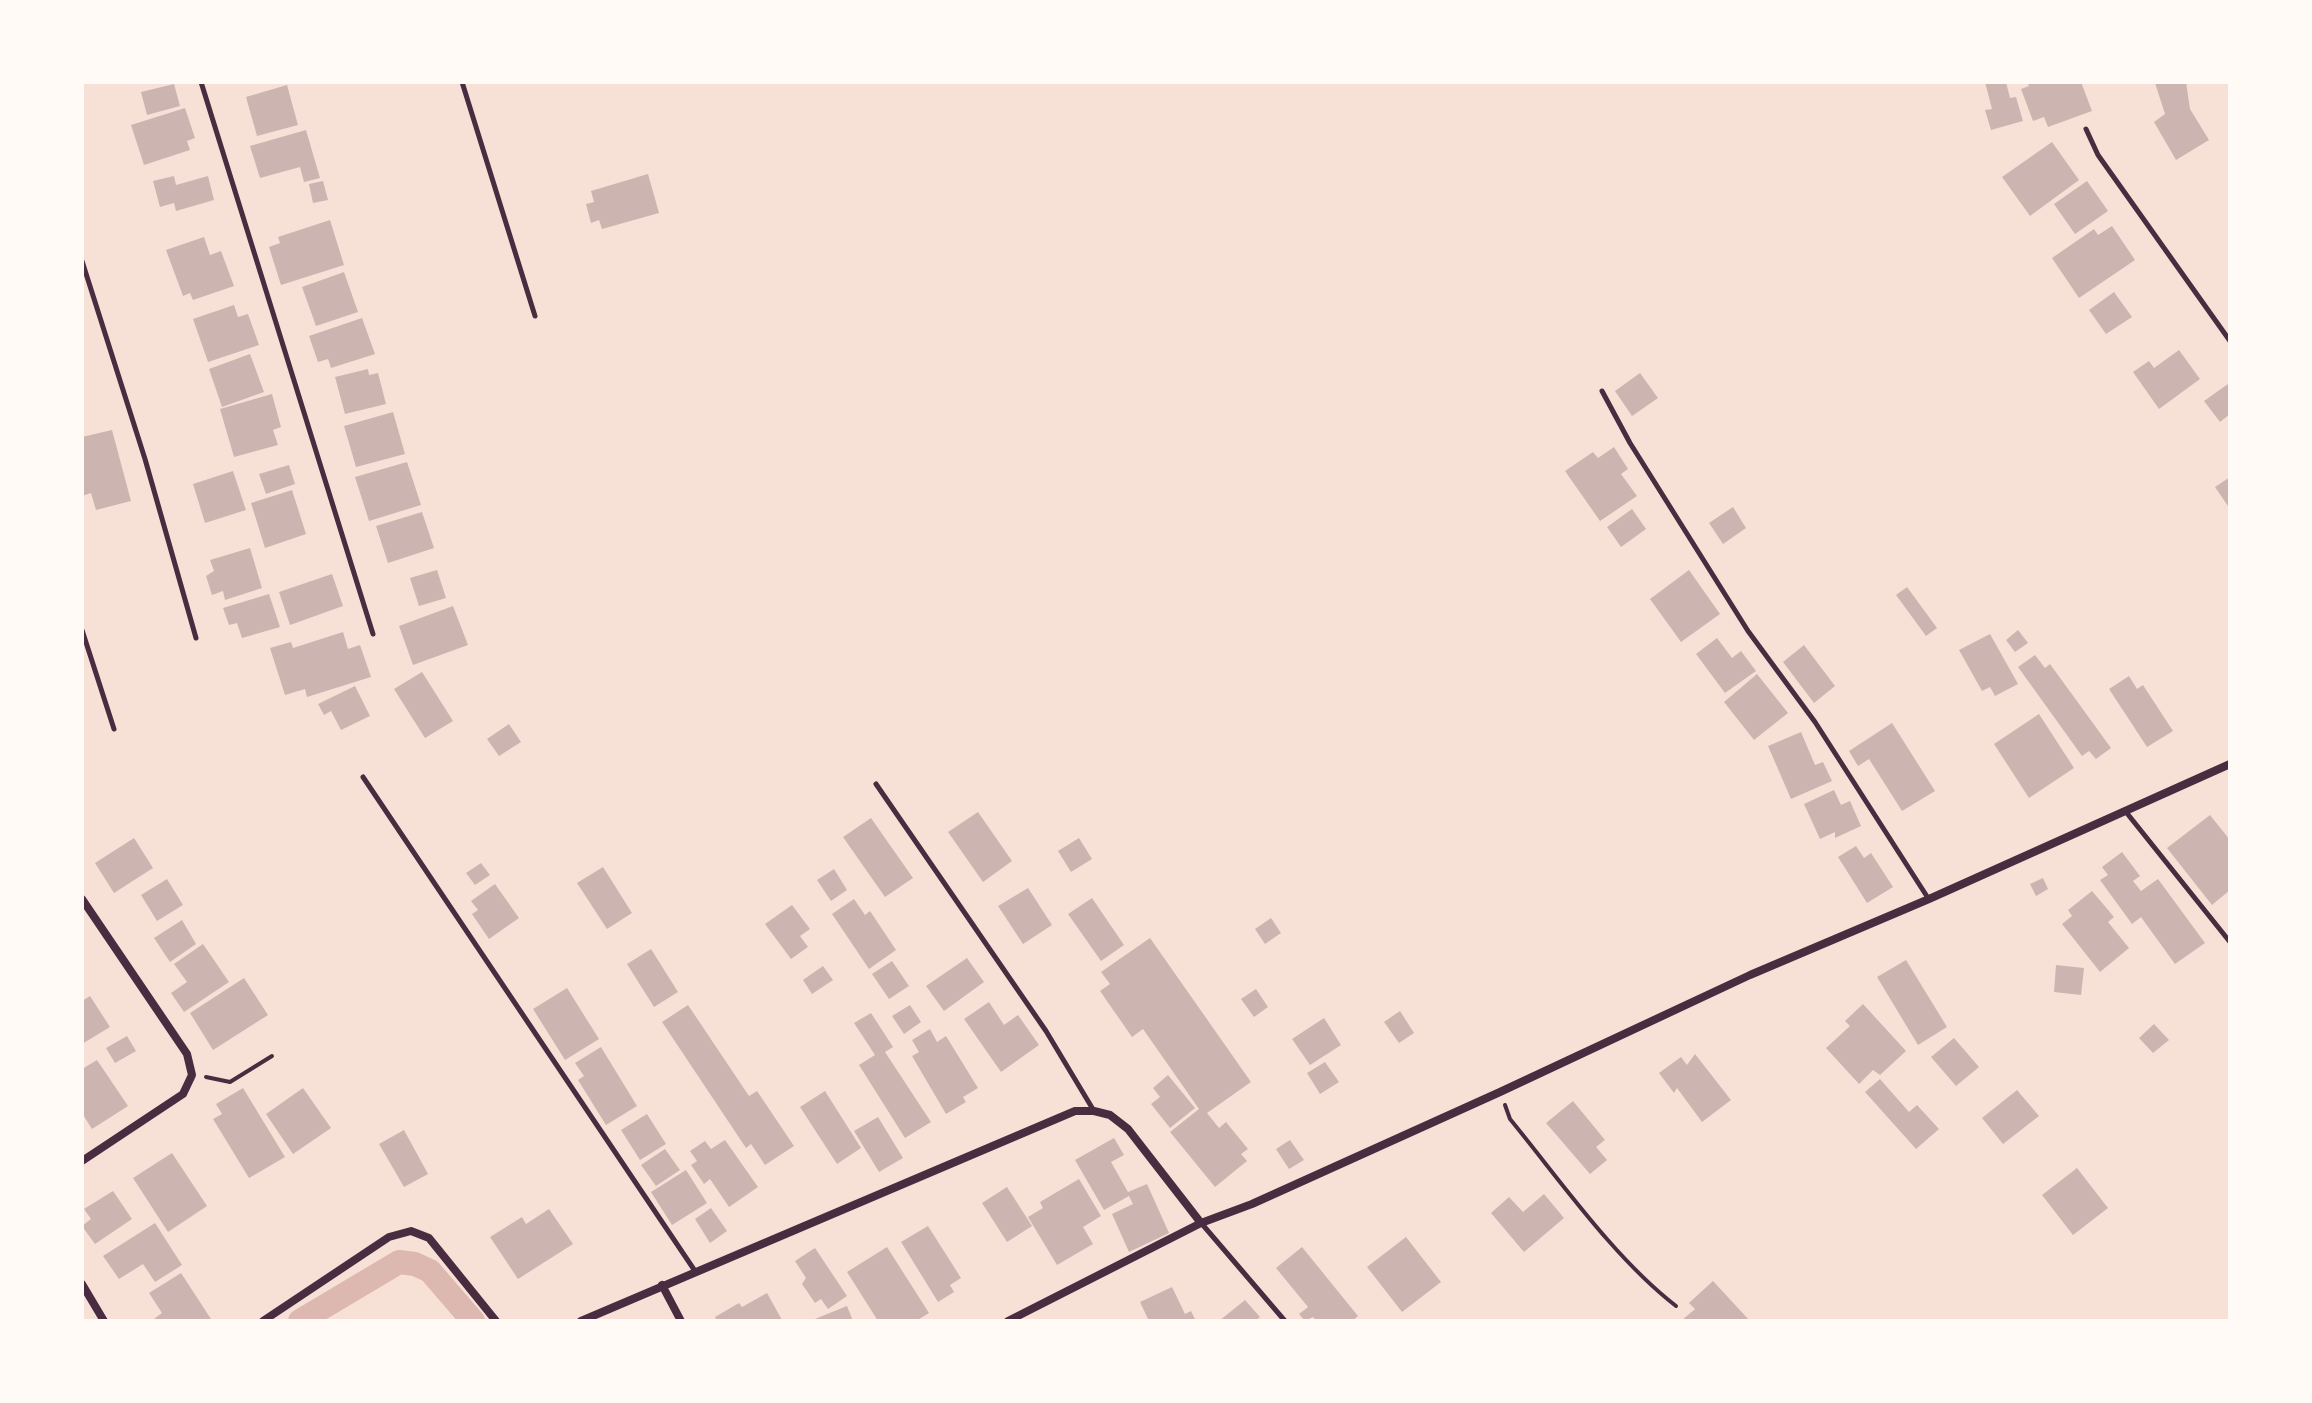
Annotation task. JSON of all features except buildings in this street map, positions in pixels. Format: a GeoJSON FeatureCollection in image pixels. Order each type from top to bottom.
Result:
{"type":"FeatureCollection","features":[{"type":"Feature","properties":{"kind":"street"},"geometry":{"type":"LineString","coordinates":[[1008,1321],[1201,1223],[1252,1204],[1750,975],[1929,899],[2230,764]]}},
{"type":"Feature","properties":{"kind":"street"},"geometry":{"type":"LineString","coordinates":[[82,899],[187,1054],[192,1075],[183,1094],[82,1161]]}},
{"type":"Feature","properties":{"kind":"street"},"geometry":{"type":"LineString","coordinates":[[581,1321],[1075,1111],[1110,1115],[1128,1129],[1201,1223]]}},
{"type":"Feature","properties":{"kind":"street"},"geometry":{"type":"LineString","coordinates":[[263,1321],[389,1237],[411,1231],[429,1238],[496,1321]]}},
{"type":"Feature","properties":{"kind":"street"},"geometry":{"type":"LineString","coordinates":[[82,1284],[104,1321]]}},
{"type":"Feature","properties":{"kind":"street"},"geometry":{"type":"LineString","coordinates":[[662,1285],[681,1321]]}},
{"type":"Feature","properties":{"kind":"lane"},"geometry":{"type":"LineString","coordinates":[[201,82],[373,634]]}},
{"type":"Feature","properties":{"kind":"lane"},"geometry":{"type":"LineString","coordinates":[[462,82],[535,316]]}},
{"type":"Feature","properties":{"kind":"lane"},"geometry":{"type":"LineString","coordinates":[[2086,129],[2098,155],[2230,341]]}},
{"type":"Feature","properties":{"kind":"lane"},"geometry":{"type":"LineString","coordinates":[[82,261],[145,459],[196,638]]}},
{"type":"Feature","properties":{"kind":"lane"},"geometry":{"type":"LineString","coordinates":[[1602,391],[1630,443],[1748,631],[1815,722],[1929,899]]}},
{"type":"Feature","properties":{"kind":"lane"},"geometry":{"type":"LineString","coordinates":[[82,630],[114,729]]}},
{"type":"Feature","properties":{"kind":"lane"},"geometry":{"type":"LineString","coordinates":[[363,777],[695,1271]]}},
{"type":"Feature","properties":{"kind":"lane"},"geometry":{"type":"LineString","coordinates":[[876,784],[1046,1031],[1094,1111]]}},
{"type":"Feature","properties":{"kind":"lane"},"geometry":{"type":"LineString","coordinates":[[2125,810],[2230,942]]}},
{"type":"Feature","properties":{"kind":"lane"},"geometry":{"type":"LineString","coordinates":[[1201,1223],[1285,1321]]}},
{"type":"Feature","properties":{"kind":"path"},"geometry":{"type":"LineString","coordinates":[[192,1075],[230,1082],[272,1056]]}},
{"type":"Feature","properties":{"kind":"path"},"geometry":{"type":"LineString","coordinates":[[1500,1092],[1510,1119],[1640,1275],[1676,1306]]}},
{"type":"Feature","properties":{"kind":"waterway"},"geometry":{"type":"LineString","coordinates":[[300,1321],[399,1262],[415,1264],[430,1271],[473,1321]]}}]}
